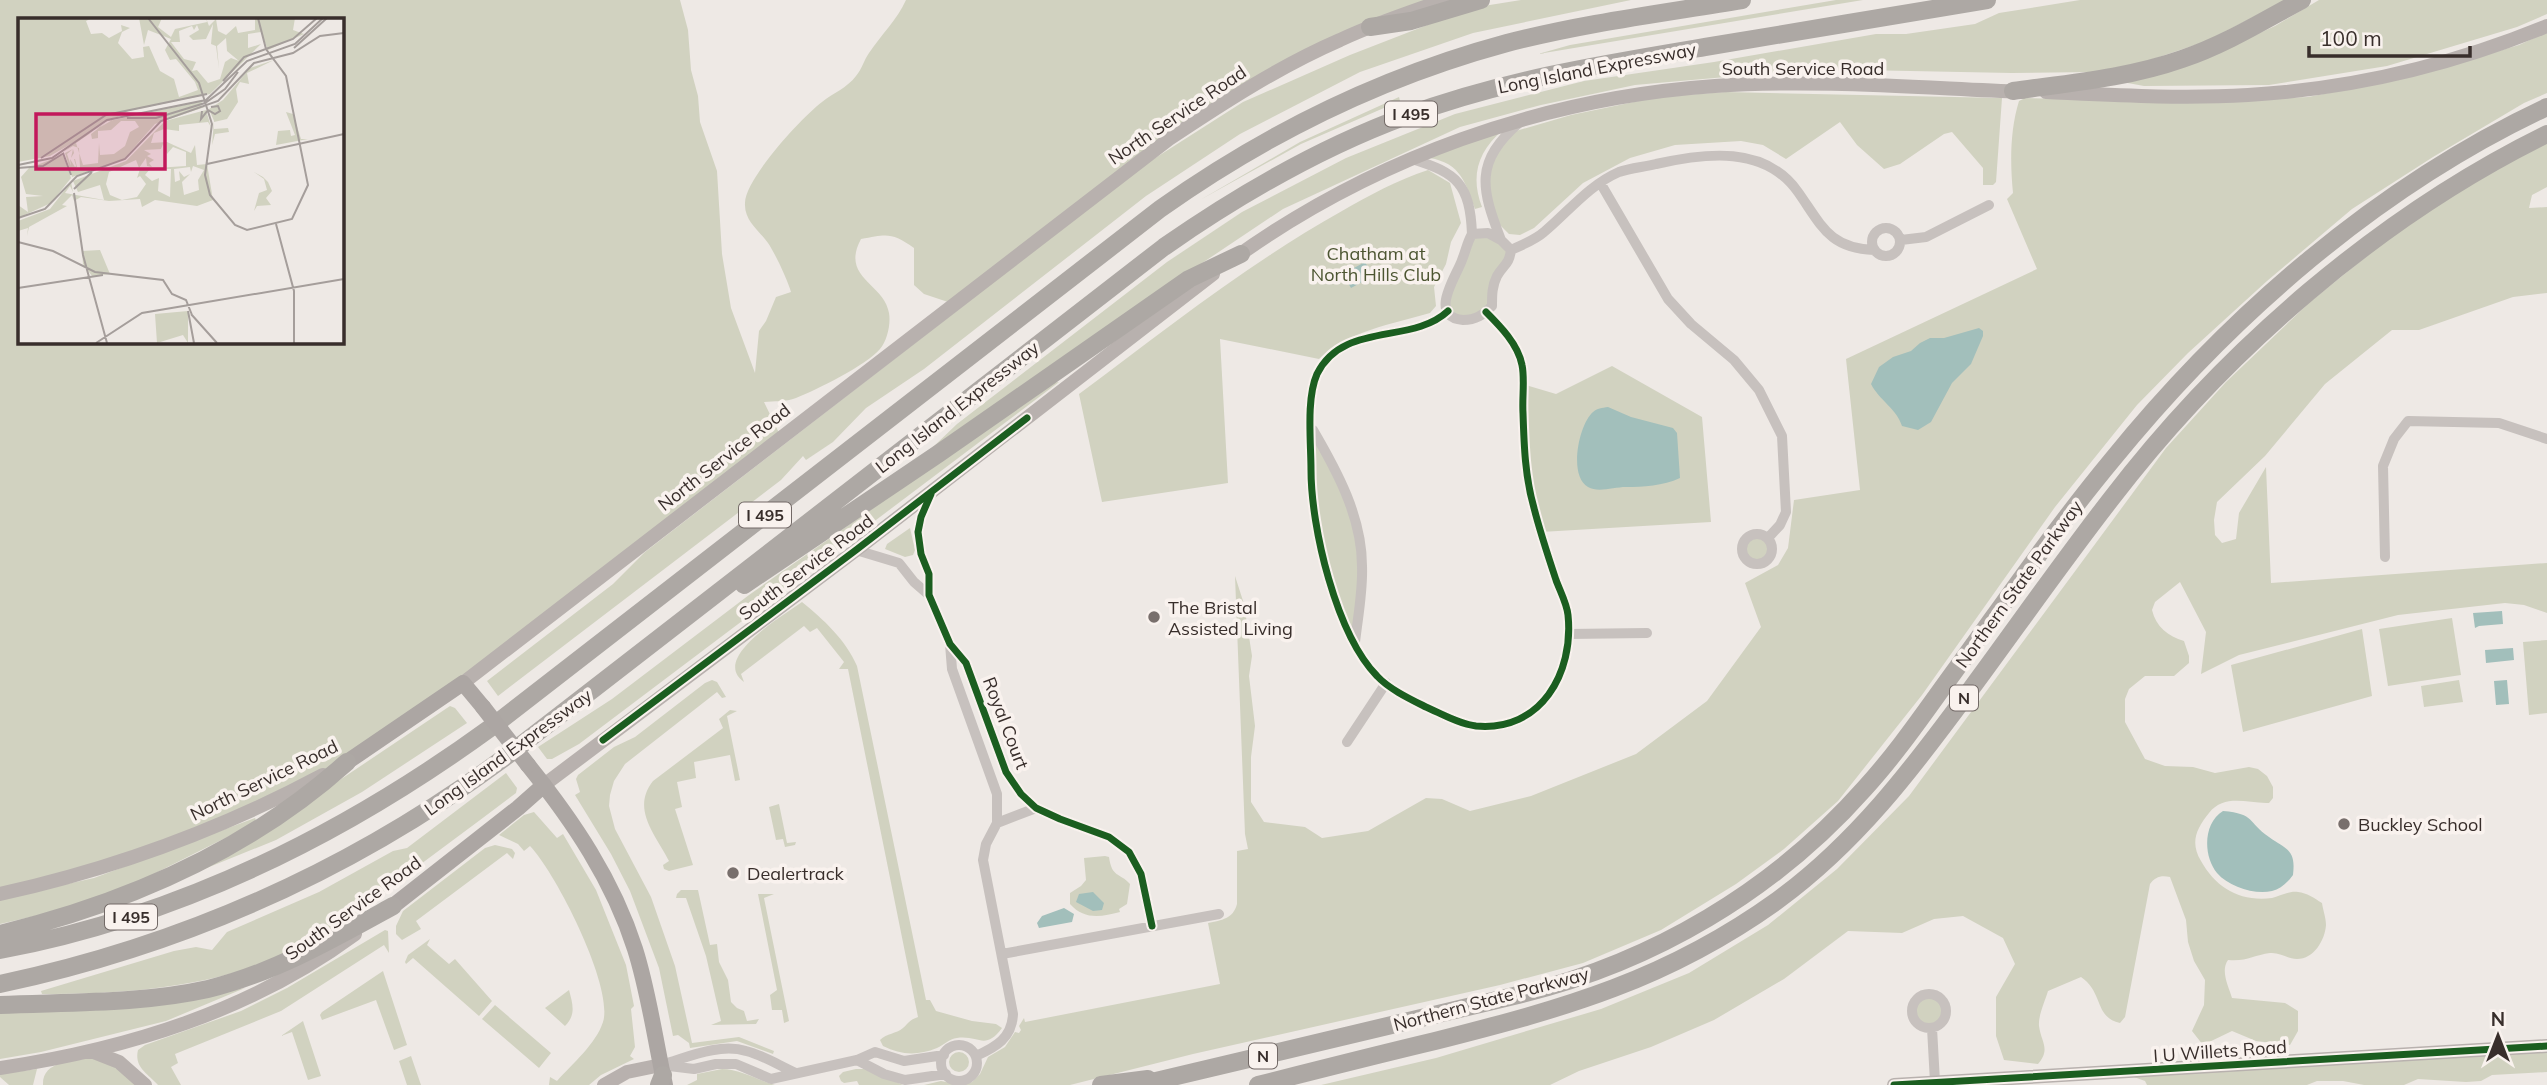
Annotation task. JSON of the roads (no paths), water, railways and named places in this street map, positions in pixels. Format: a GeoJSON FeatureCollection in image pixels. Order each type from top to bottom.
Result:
{"type":"FeatureCollection","features":[{"type":"Feature","properties":{"kind":"highway"},"geometry":{"type":"LineString","coordinates":[[1370,27],[1411,21],[1481,0]]}},
{"type":"Feature","properties":{"kind":"highway","name":"Long Island Expressway"},"geometry":{"type":"LineString","coordinates":[[0,950],[113,922],[211,888],[317,838],[397,793],[493,726],[1160,209],[1224,165],[1269,139],[1363,93],[1471,54],[1586,26],[1742,0]]}},
{"type":"Feature","properties":{"kind":"highway","name":"Long Island Expressway"},"geometry":{"type":"LineString","coordinates":[[0,984],[99,960],[174,936],[270,897],[351,856],[406,824],[482,775],[1164,247],[1263,183],[1332,147],[1405,116],[1480,91],[1543,76],[1987,0]]}},
{"type":"Feature","properties":{"kind":"highway"},"geometry":{"type":"LineString","coordinates":[[2013,91],[2116,76],[2173,62],[2218,44],[2302,0]]}},
{"type":"Feature","properties":{"kind":"highway","name":"Northern State Parkway"},"geometry":{"type":"LineString","coordinates":[[1139,1085],[1518,996],[1574,980],[1611,967],[1673,938],[1716,914],[1764,881],[1824,831],[1878,774],[2088,490],[2138,428],[2219,343],[2297,272],[2369,215],[2466,150],[2547,107]]}},
{"type":"Feature","properties":{"kind":"highway","name":"Northern State Parkway"},"geometry":{"type":"LineString","coordinates":[[1258,1085],[1534,1016],[1609,992],[1696,952],[1787,893],[1854,834],[1893,793],[2111,498],[2216,380],[2302,299],[2383,234],[2459,182],[2547,134]]}},
{"type":"Feature","properties":{"kind":"highway"},"geometry":{"type":"LineString","coordinates":[[715,596],[751,582],[1189,279],[1241,254]]}},
{"type":"Feature","properties":{"kind":"highway"},"geometry":{"type":"LineString","coordinates":[[0,934],[44,924],[107,903],[201,863],[251,835],[296,805],[347,762]]}},
{"type":"Feature","properties":{"kind":"highway"},"geometry":{"type":"LineString","coordinates":[[0,1005],[144,998],[206,989],[247,977],[292,959],[393,906]]}},
{"type":"Feature","properties":{"kind":"highway"},"geometry":{"type":"LineString","coordinates":[[1101,1085],[1173,1077]]}},
{"type":"Feature","properties":{"kind":"main road","name":"North Service Road"},"geometry":{"type":"LineString","coordinates":[[0,894],[73,876],[185,840],[254,810],[347,762],[463,683],[1154,149],[1230,100],[1317,51],[1370,27],[1445,0]]}},
{"type":"Feature","properties":{"kind":"main road","name":"South Service Road"},"geometry":{"type":"LineString","coordinates":[[0,1068],[90,1051],[140,1038],[209,1014],[275,985],[334,950],[544,785],[856,550],[1241,254],[1306,212],[1411,159],[1524,119],[1619,97],[1717,86],[1786,84],[2208,97],[2298,91],[2424,67],[2489,48],[2547,26]]}},
{"type":"Feature","properties":{"kind":"main road"},"geometry":{"type":"LineString","coordinates":[[463,683],[583,838],[627,928],[643,979],[662,1078],[627,1072],[604,1085]]}},
{"type":"Feature","properties":{"kind":"main road"},"geometry":{"type":"LineString","coordinates":[[134,1073],[130,1055],[140,1038]]}},
{"type":"Feature","properties":{"kind":"main road","name":"I U Willets Road"},"geometry":{"type":"LineString","coordinates":[[1894,1085],[2547,1046]]}},
{"type":"Feature","properties":{"kind":"main road"},"geometry":{"type":"LineString","coordinates":[[90,1051],[114,1059],[134,1073],[145,1085]]}},
{"type":"Feature","properties":{"kind":"street"},"geometry":{"type":"LineString","coordinates":[[1501,240],[1487,204],[1485,180],[1494,149],[1524,119]]}},
{"type":"Feature","properties":{"kind":"street"},"geometry":{"type":"LineString","coordinates":[[1511,250],[1542,234],[1578,199],[1619,172],[1679,159],[1733,154],[1763,162],[1794,186],[1830,237],[1854,249],[1874,250],[1891,256],[1898,250],[1901,240],[1897,232],[1883,228],[1873,237],[1874,250]]}},
{"type":"Feature","properties":{"kind":"street"},"geometry":{"type":"LineString","coordinates":[[1411,159],[1442,168],[1456,179],[1472,215],[1472,234],[1445,300],[1448,311],[1457,319],[1470,320],[1483,316],[1492,306],[1492,289],[1498,274],[1509,262],[1511,250]]}},
{"type":"Feature","properties":{"kind":"street"},"geometry":{"type":"LineString","coordinates":[[1601,184],[1668,299],[1691,324],[1734,360],[1759,390],[1782,436],[1786,512],[1780,525],[1768,538]]}},
{"type":"Feature","properties":{"kind":"street"},"geometry":{"type":"LineString","coordinates":[[1901,240],[1927,237],[1989,205]]}},
{"type":"Feature","properties":{"kind":"street"},"geometry":{"type":"LineString","coordinates":[[1472,234],[1488,233],[1511,250]]}},
{"type":"Feature","properties":{"kind":"street"},"geometry":{"type":"LineString","coordinates":[[1448,311],[1440,319],[1424,325],[1353,341],[1334,353],[1318,373],[1311,398],[1311,480],[1319,540],[1339,608],[1361,655],[1378,677],[1415,702],[1454,720],[1477,726],[1510,723],[1537,708],[1559,682],[1567,651],[1568,614],[1533,507],[1525,467],[1522,363],[1506,332],[1486,312]]}},
{"type":"Feature","properties":{"kind":"street"},"geometry":{"type":"LineString","coordinates":[[2385,557],[2383,466],[2394,439],[2408,421],[2500,423],[2547,439]]}},
{"type":"Feature","properties":{"kind":"street"},"geometry":{"type":"LineString","coordinates":[[1311,427],[1339,475],[1360,545],[1362,590],[1354,642]]}},
{"type":"Feature","properties":{"kind":"street"},"geometry":{"type":"LineString","coordinates":[[929,596],[929,574],[919,547],[919,532],[921,517],[932,491]]}},
{"type":"Feature","properties":{"kind":"street"},"geometry":{"type":"LineString","coordinates":[[856,550],[899,563],[929,596]]}},
{"type":"Feature","properties":{"kind":"street","name":"Royal Court"},"geometry":{"type":"LineString","coordinates":[[929,596],[950,643],[966,663],[1006,772],[1021,794],[1036,808],[1101,833],[1123,847],[1139,868],[1152,926]]}},
{"type":"Feature","properties":{"kind":"street"},"geometry":{"type":"LineString","coordinates":[[1567,634],[1647,633]]}},
{"type":"Feature","properties":{"kind":"street","name":"Royal Court"},"geometry":{"type":"LineString","coordinates":[[950,643],[952,669],[994,783],[998,803],[997,823],[986,844],[983,860],[1013,1009],[1012,1023],[1001,1042],[976,1056]]}},
{"type":"Feature","properties":{"kind":"street"},"geometry":{"type":"LineString","coordinates":[[1347,742],[1386,683]]}},
{"type":"Feature","properties":{"kind":"street"},"geometry":{"type":"LineString","coordinates":[[997,823],[1036,808]]}},
{"type":"Feature","properties":{"kind":"street"},"geometry":{"type":"LineString","coordinates":[[1002,954],[1219,914]]}},
{"type":"Feature","properties":{"kind":"street"},"geometry":{"type":"LineString","coordinates":[[1932,1028],[1935,1082]]}},
{"type":"Feature","properties":{"kind":"street"},"geometry":{"type":"LineString","coordinates":[[952,1046],[969,1048],[976,1056],[975,1070],[967,1079],[956,1080],[946,1074],[942,1065],[944,1055],[952,1046]]}},
{"type":"Feature","properties":{"kind":"street"},"geometry":{"type":"LineString","coordinates":[[662,1078],[691,1055],[733,1049],[752,1053],[797,1073]]}},
{"type":"Feature","properties":{"kind":"street"},"geometry":{"type":"LineString","coordinates":[[662,1078],[716,1064],[736,1064],[771,1079],[857,1060],[875,1052],[904,1061],[944,1055]]}},
{"type":"Feature","properties":{"kind":"street"},"geometry":{"type":"LineString","coordinates":[[857,1060],[884,1074],[905,1080],[946,1074]]}},
{"type":"Feature","properties":{"kind":"water"},"geometry":{"type":"Polygon","coordinates":[[[1365,262],[1373,276],[1351,288],[1343,274],[1365,262]]]}},
{"type":"Feature","properties":{"kind":"water"},"geometry":{"type":"Polygon","coordinates":[[[1979,328],[1983,331],[1983,336],[1971,364],[1952,383],[1931,422],[1918,430],[1902,426],[1871,384],[1879,367],[1930,338],[1944,338],[1979,328]]]}},
{"type":"Feature","properties":{"kind":"water"},"geometry":{"type":"Polygon","coordinates":[[[1608,407],[1631,417],[1673,428],[1677,433],[1680,478],[1653,486],[1601,490],[1588,487],[1578,472],[1580,438],[1588,418],[1600,408],[1608,407]]]}},
{"type":"Feature","properties":{"kind":"water"},"geometry":{"type":"Polygon","coordinates":[[[2502,611],[2503,624],[2475,628],[2473,613],[2502,611]]]}},
{"type":"Feature","properties":{"kind":"water"},"geometry":{"type":"Polygon","coordinates":[[[2513,648],[2514,660],[2486,663],[2485,650],[2513,648]]]}},
{"type":"Feature","properties":{"kind":"water"},"geometry":{"type":"Polygon","coordinates":[[[2507,680],[2509,704],[2496,705],[2494,681],[2507,680]]]}},
{"type":"Feature","properties":{"kind":"water"},"geometry":{"type":"Polygon","coordinates":[[[2223,811],[2246,817],[2289,851],[2294,866],[2293,875],[2284,885],[2272,891],[2250,891],[2235,886],[2217,873],[2209,858],[2207,840],[2212,823],[2223,811]]]}},
{"type":"Feature","properties":{"kind":"water"},"geometry":{"type":"Polygon","coordinates":[[[1093,892],[1104,903],[1102,910],[1093,911],[1076,902],[1079,894],[1093,892]]]}},
{"type":"Feature","properties":{"kind":"water"},"geometry":{"type":"Polygon","coordinates":[[[1064,908],[1074,914],[1072,922],[1039,928],[1037,923],[1042,916],[1064,908]]]}},
{"type":"Feature","properties":{"kind":"place","name":"The Bristal Assisted Living"},"geometry":{"type":"Point","coordinates":[1154,617]}},
{"type":"Feature","properties":{"kind":"place","name":"Buckley School"},"geometry":{"type":"Point","coordinates":[2344,824]}},
{"type":"Feature","properties":{"kind":"place","name":"Dealertrack"},"geometry":{"type":"Point","coordinates":[733,873]}},
{"type":"Feature","properties":{"kind":"park label","name":"Chatham at North Hills Club"},"geometry":{"type":"Point","coordinates":[1376,263]}}]}
